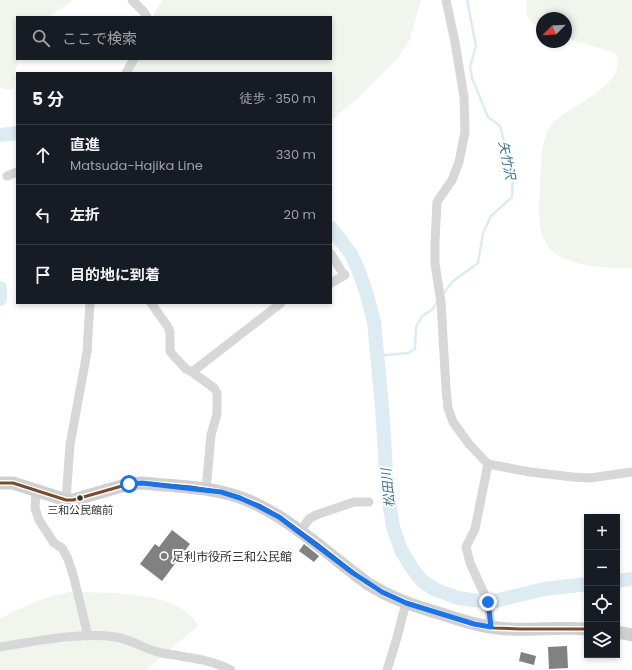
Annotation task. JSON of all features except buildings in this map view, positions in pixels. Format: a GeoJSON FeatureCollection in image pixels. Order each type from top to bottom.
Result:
{"type":"FeatureCollection","features":[{"type":"Feature","properties":{"kind":"main road"},"geometry":{"type":"LineString","coordinates":[[0,483],[13,483],[66,500],[73,500],[129,484],[142,483],[221,492],[258,506],[279,517],[367,583],[406,603],[474,624],[491,627],[511,629],[584,629]]}},
{"type":"Feature","properties":{"kind":"main road"},"geometry":{"type":"LineString","coordinates":[[620,633],[632,635]]}},
{"type":"Feature","properties":{"kind":"street"},"geometry":{"type":"LineString","coordinates":[[132,0],[144,11],[146,16]]}},
{"type":"Feature","properties":{"kind":"street"},"geometry":{"type":"LineString","coordinates":[[446,0],[455,42],[462,90],[465,132],[462,151],[452,180],[437,202],[435,264],[441,302],[448,408],[453,422],[469,444],[488,464],[552,475],[590,478],[632,472]]}},
{"type":"Feature","properties":{"kind":"street"},"geometry":{"type":"LineString","coordinates":[[127,72],[133,60]]}},
{"type":"Feature","properties":{"kind":"street"},"geometry":{"type":"LineString","coordinates":[[7,176],[16,172]]}},
{"type":"Feature","properties":{"kind":"street"},"geometry":{"type":"LineString","coordinates":[[332,256],[345,275],[332,282]]}},
{"type":"Feature","properties":{"kind":"street"},"geometry":{"type":"LineString","coordinates":[[66,500],[70,445],[87,352],[90,304]]}},
{"type":"Feature","properties":{"kind":"street"},"geometry":{"type":"LineString","coordinates":[[152,304],[168,327],[172,354],[186,369],[214,388],[216,393],[217,414],[211,435],[206,490]]}},
{"type":"Feature","properties":{"kind":"street"},"geometry":{"type":"LineString","coordinates":[[192,372],[280,304]]}},
{"type":"Feature","properties":{"kind":"street"},"geometry":{"type":"LineString","coordinates":[[488,464],[475,529],[466,548],[470,563],[488,602],[491,627]]}},
{"type":"Feature","properties":{"kind":"street"},"geometry":{"type":"LineString","coordinates":[[36,491],[35,508],[39,520],[54,543],[62,548],[68,559],[88,636]]}},
{"type":"Feature","properties":{"kind":"street"},"geometry":{"type":"LineString","coordinates":[[300,532],[309,519],[316,515],[354,502],[369,502]]}},
{"type":"Feature","properties":{"kind":"street"},"geometry":{"type":"LineString","coordinates":[[387,670],[406,603]]}},
{"type":"Feature","properties":{"kind":"street"},"geometry":{"type":"LineString","coordinates":[[0,647],[36,640],[88,636],[116,637],[134,642],[156,652],[212,662],[231,670]]}},
{"type":"Feature","properties":{"kind":"shaded area"},"geometry":{"type":"Polygon","coordinates":[[[0,0],[73,0],[50,16],[16,16],[16,60],[18,60],[13,89],[9,90],[0,88],[0,0]]]}},
{"type":"Feature","properties":{"kind":"shaded area"},"geometry":{"type":"Polygon","coordinates":[[[162,0],[421,0],[410,39],[398,58],[357,99],[332,119],[332,72],[131,72],[135,60],[332,60],[332,16],[153,16],[162,0]]]}},
{"type":"Feature","properties":{"kind":"shaded area"},"geometry":{"type":"Polygon","coordinates":[[[527,0],[632,0],[632,268],[601,267],[567,260],[551,250],[542,236],[539,221],[539,205],[542,155],[546,135],[558,118],[587,99],[608,82],[615,73],[618,63],[615,53],[572,40],[572,12],[536,12],[536,26],[528,18],[527,0]]]}},
{"type":"Feature","properties":{"kind":"shaded area"},"geometry":{"type":"Polygon","coordinates":[[[71,592],[121,594],[159,600],[176,606],[189,614],[198,626],[146,670],[0,670],[0,619],[34,602],[51,596],[71,592]]]}},
{"type":"Feature","properties":{"kind":"waterway","name":"矢竹沢"},"geometry":{"type":"LineString","coordinates":[[442,295],[453,281],[478,263],[483,233],[491,216],[512,197],[513,175],[500,126],[488,117],[472,78],[470,67],[476,46],[467,0]]}},
{"type":"Feature","properties":{"kind":"waterway","name":"松田川"},"geometry":{"type":"LineString","coordinates":[[0,135],[16,133]]}},
{"type":"Feature","properties":{"kind":"waterway","name":"松田川"},"geometry":{"type":"LineString","coordinates":[[332,229],[351,254],[358,269],[374,322],[382,406],[387,488],[393,527],[401,550],[412,568],[422,581],[436,590],[458,598],[472,600],[495,601],[544,589],[584,584]]}},
{"type":"Feature","properties":{"kind":"waterway","name":"松田川"},"geometry":{"type":"LineString","coordinates":[[0,288],[0,299]]}},
{"type":"Feature","properties":{"kind":"waterway","name":"矢竹沢"},"geometry":{"type":"LineString","coordinates":[[377,356],[408,353],[415,349],[416,327],[422,316],[433,309],[438,300]]}},
{"type":"Feature","properties":{"kind":"waterway","name":"松田川"},"geometry":{"type":"LineString","coordinates":[[620,581],[632,579]]}},
{"type":"Feature","properties":{"kind":"transit line","name":"20"},"geometry":{"type":"LineString","coordinates":[[0,483],[13,483],[66,500],[73,500],[129,484],[142,483],[191,487],[221,492],[261,506],[280,517],[367,583],[386,594],[405,602],[469,623],[494,628],[584,629]]}},
{"type":"Feature","properties":{"kind":"place","name":"三和公民館前"},"geometry":{"type":"Point","coordinates":[80,498]}},
{"type":"Feature","properties":{"kind":"place","name":"足利市役所三和公民館"},"geometry":{"type":"Point","coordinates":[164,556]}},
{"type":"Feature","properties":{"kind":"route"},"geometry":{"type":"LineString","coordinates":[[129,484],[142,483],[182,487],[221,492],[240,498],[279,517],[367,583],[406,603],[474,624],[491,627],[488,602]]}}]}
